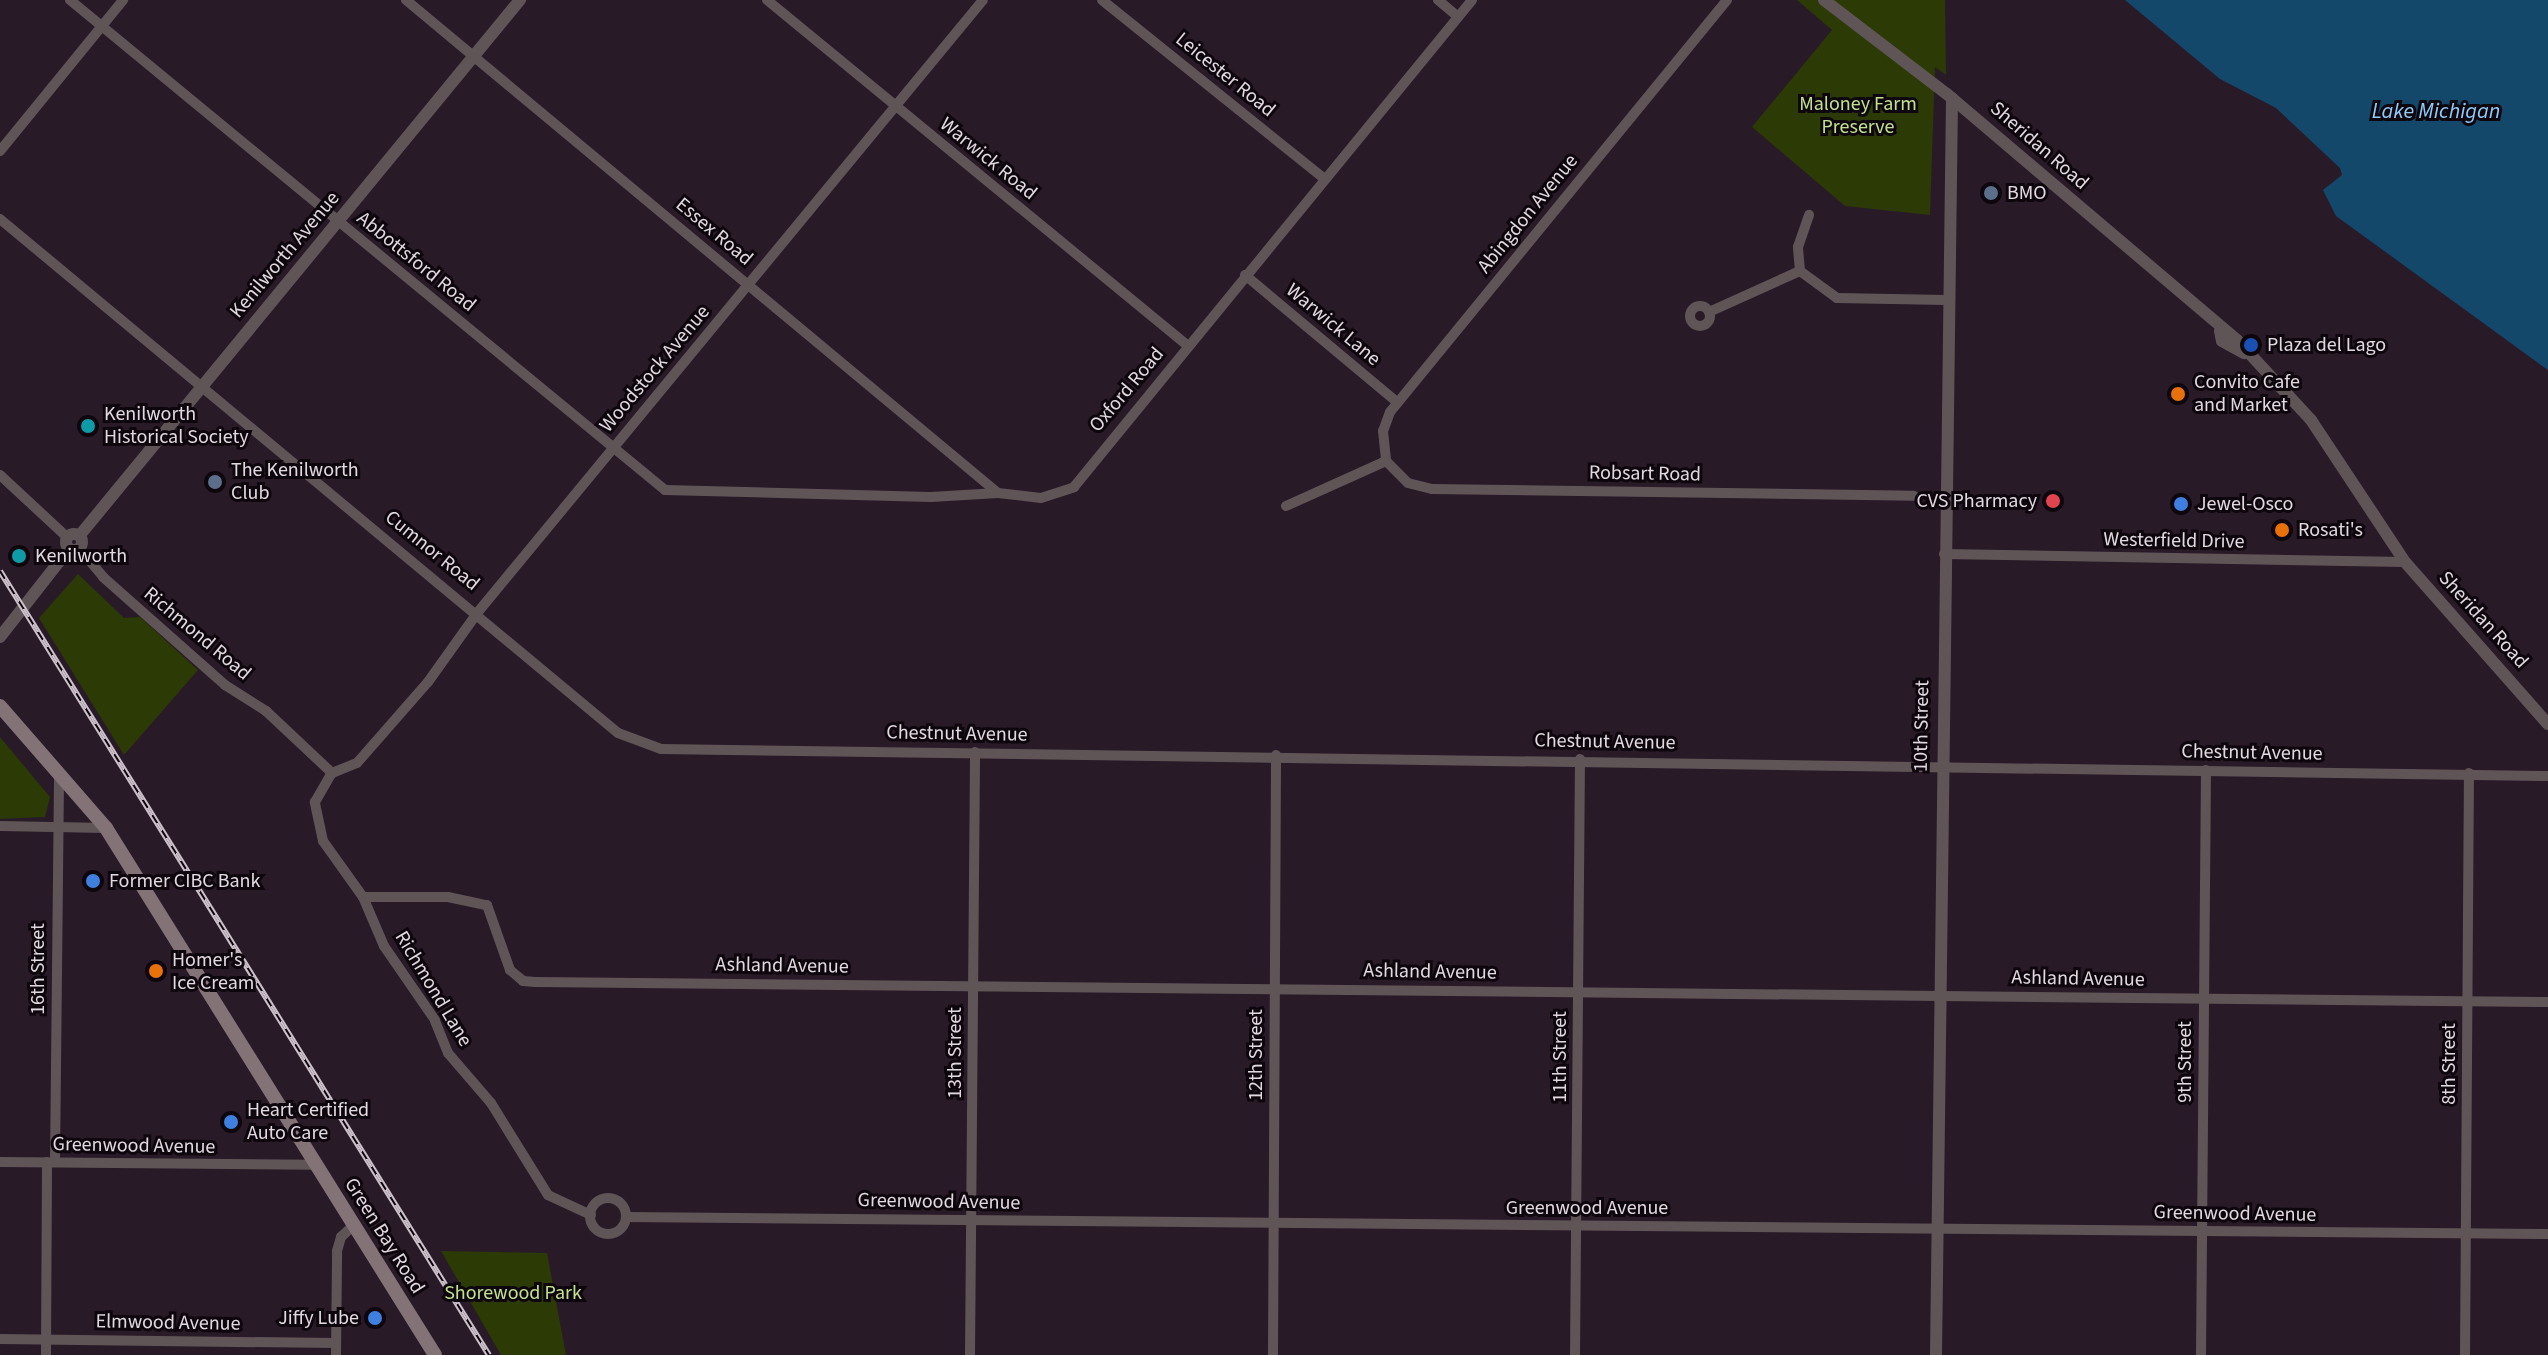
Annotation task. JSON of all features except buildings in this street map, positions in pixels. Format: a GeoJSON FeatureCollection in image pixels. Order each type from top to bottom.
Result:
{"type":"FeatureCollection","features":[{"type":"Feature","properties":{"kind":"main road","name":"Green Bay Road"},"geometry":{"type":"LineString","coordinates":[[0,706],[106,828],[435,1355]]}},
{"type":"Feature","properties":{"kind":"street","name":"Abbottsford Road"},"geometry":{"type":"LineString","coordinates":[[70,0],[665,490]]}},
{"type":"Feature","properties":{"kind":"street"},"geometry":{"type":"LineString","coordinates":[[0,151],[123,0]]}},
{"type":"Feature","properties":{"kind":"street","name":"Essex Road"},"geometry":{"type":"LineString","coordinates":[[406,0],[998,493]]}},
{"type":"Feature","properties":{"kind":"street","name":"Kenilworth Avenue"},"geometry":{"type":"LineString","coordinates":[[0,637],[202,385],[339,223],[520,0]]}},
{"type":"Feature","properties":{"kind":"street","name":"Warwick Road"},"geometry":{"type":"LineString","coordinates":[[767,0],[1187,345]]}},
{"type":"Feature","properties":{"kind":"street","name":"Woodstock Avenue"},"geometry":{"type":"LineString","coordinates":[[332,773],[357,763],[428,682],[478,612],[983,0]]}},
{"type":"Feature","properties":{"kind":"street","name":"Leicester Road"},"geometry":{"type":"LineString","coordinates":[[1102,0],[1325,179]]}},
{"type":"Feature","properties":{"kind":"street"},"geometry":{"type":"LineString","coordinates":[[1438,0],[1458,17]]}},
{"type":"Feature","properties":{"kind":"street","name":"Oxford Road"},"geometry":{"type":"LineString","coordinates":[[665,490],[931,497],[998,493],[1041,498],[1074,487],[1472,0]]}},
{"type":"Feature","properties":{"kind":"street","name":"Abingdon Avenue"},"geometry":{"type":"LineString","coordinates":[[1386,461],[1383,431],[1397,402],[1727,0]]}},
{"type":"Feature","properties":{"kind":"street","name":"Sheridan Road"},"geometry":{"type":"LineString","coordinates":[[1824,0],[1952,98],[2220,331],[2222,341],[2244,353],[2311,420],[2405,562],[2548,724]]}},
{"type":"Feature","properties":{"kind":"street","name":"10th Street"},"geometry":{"type":"LineString","coordinates":[[1936,1355],[1946,300],[1952,98]]}},
{"type":"Feature","properties":{"kind":"street"},"geometry":{"type":"LineString","coordinates":[[1800,271],[1799,237],[1809,215]]}},
{"type":"Feature","properties":{"kind":"street","name":"Cumnor Road"},"geometry":{"type":"LineString","coordinates":[[0,219],[478,612],[618,733],[661,749]]}},
{"type":"Feature","properties":{"kind":"street"},"geometry":{"type":"LineString","coordinates":[[1800,271],[1837,298],[1946,300]]}},
{"type":"Feature","properties":{"kind":"street"},"geometry":{"type":"LineString","coordinates":[[1709,312],[1800,271]]}},
{"type":"Feature","properties":{"kind":"street","name":"Warwick Lane"},"geometry":{"type":"LineString","coordinates":[[1245,275],[1397,402]]}},
{"type":"Feature","properties":{"kind":"street"},"geometry":{"type":"LineString","coordinates":[[1286,506],[1386,461]]}},
{"type":"Feature","properties":{"kind":"street","name":"Robsart Road"},"geometry":{"type":"LineString","coordinates":[[1386,461],[1408,483],[1432,489],[1914,496]]}},
{"type":"Feature","properties":{"kind":"street","name":"Richmond Road"},"geometry":{"type":"LineString","coordinates":[[0,475],[74,542],[103,577],[225,685],[266,711],[332,773]]}},
{"type":"Feature","properties":{"kind":"street","name":"Westerfield Drive"},"geometry":{"type":"LineString","coordinates":[[1944,554],[2405,562]]}},
{"type":"Feature","properties":{"kind":"street","name":"Chestnut Avenue"},"geometry":{"type":"LineString","coordinates":[[661,749],[1942,764],[2548,776]]}},
{"type":"Feature","properties":{"kind":"street","name":"13th Street"},"geometry":{"type":"LineString","coordinates":[[970,1355],[975,752]]}},
{"type":"Feature","properties":{"kind":"street","name":"12th Street"},"geometry":{"type":"LineString","coordinates":[[1273,1355],[1276,755]]}},
{"type":"Feature","properties":{"kind":"street","name":"11th Street"},"geometry":{"type":"LineString","coordinates":[[1575,1355],[1580,759]]}},
{"type":"Feature","properties":{"kind":"street","name":"9th Street"},"geometry":{"type":"LineString","coordinates":[[2201,1355],[2206,770]]}},
{"type":"Feature","properties":{"kind":"street","name":"Richmond Lane"},"geometry":{"type":"LineString","coordinates":[[332,773],[319,792],[315,821],[363,897],[384,946],[435,1020],[448,1053],[506,1125],[526,1166],[556,1203],[591,1215]]}},
{"type":"Feature","properties":{"kind":"street","name":"8th Street"},"geometry":{"type":"LineString","coordinates":[[2465,1355],[2469,773]]}},
{"type":"Feature","properties":{"kind":"street","name":"16th Street"},"geometry":{"type":"LineString","coordinates":[[46,1355],[59,775]]}},
{"type":"Feature","properties":{"kind":"street"},"geometry":{"type":"LineString","coordinates":[[0,826],[106,828]]}},
{"type":"Feature","properties":{"kind":"street","name":"Ashland Avenue"},"geometry":{"type":"LineString","coordinates":[[363,897],[448,897],[487,905],[510,970],[523,981],[2548,1002]]}},
{"type":"Feature","properties":{"kind":"street","name":"Greenwood Avenue"},"geometry":{"type":"LineString","coordinates":[[0,1162],[316,1165]]}},
{"type":"Feature","properties":{"kind":"street","name":"Greenwood Avenue"},"geometry":{"type":"LineString","coordinates":[[613,1199],[623,1206],[626,1217],[618,1231],[607,1234],[597,1230],[591,1215],[601,1201],[613,1199]]}},
{"type":"Feature","properties":{"kind":"street","name":"Greenwood Avenue"},"geometry":{"type":"LineString","coordinates":[[626,1217],[2548,1234]]}},
{"type":"Feature","properties":{"kind":"street"},"geometry":{"type":"LineString","coordinates":[[336,1349],[337,1251],[341,1237],[354,1225]]}},
{"type":"Feature","properties":{"kind":"street","name":"Elmwood Avenue"},"geometry":{"type":"LineString","coordinates":[[0,1339],[336,1349]]}},
{"type":"Feature","properties":{"kind":"green space","name":"Maloney Farm Preserve"},"geometry":{"type":"Polygon","coordinates":[[[1797,0],[1945,0],[1946,75],[1935,67],[1930,215],[1845,206],[1752,127],[1832,30],[1797,0]]]}},
{"type":"Feature","properties":{"kind":"green space"},"geometry":{"type":"Polygon","coordinates":[[[78,574],[124,618],[140,617],[198,670],[124,755],[39,618],[78,574]]]}},
{"type":"Feature","properties":{"kind":"green space"},"geometry":{"type":"Polygon","coordinates":[[[0,737],[50,797],[45,817],[0,819],[0,737]]]}},
{"type":"Feature","properties":{"kind":"green space","name":"Shorewood Park"},"geometry":{"type":"Polygon","coordinates":[[[441,1251],[547,1253],[566,1355],[501,1355],[441,1251]]]}},
{"type":"Feature","properties":{"kind":"water","name":"Lake Michigan"},"geometry":{"type":"Polygon","coordinates":[[[2125,0],[2548,0],[2548,370],[2336,216],[2323,190],[2342,175],[2340,168],[2276,108],[2220,79],[2125,0]]]}},
{"type":"Feature","properties":{"kind":"railway"},"geometry":{"type":"LineString","coordinates":[[0,571],[489,1355]]}},
{"type":"Feature","properties":{"kind":"place","name":"BMO"},"geometry":{"type":"Point","coordinates":[1991,193]}},
{"type":"Feature","properties":{"kind":"place","name":"Plaza del Lago"},"geometry":{"type":"Point","coordinates":[2251,345]}},
{"type":"Feature","properties":{"kind":"place","name":"Convito Cafe and Market"},"geometry":{"type":"Point","coordinates":[2178,394]}},
{"type":"Feature","properties":{"kind":"place","name":"Kenilworth Historical Society"},"geometry":{"type":"Point","coordinates":[88,426]}},
{"type":"Feature","properties":{"kind":"place","name":"The Kenilworth Club"},"geometry":{"type":"Point","coordinates":[215,482]}},
{"type":"Feature","properties":{"kind":"place","name":"CVS Pharmacy"},"geometry":{"type":"Point","coordinates":[2053,501]}},
{"type":"Feature","properties":{"kind":"place","name":"Jewel-Osco"},"geometry":{"type":"Point","coordinates":[2181,504]}},
{"type":"Feature","properties":{"kind":"place","name":"Rosati's"},"geometry":{"type":"Point","coordinates":[2282,530]}},
{"type":"Feature","properties":{"kind":"place","name":"Kenilworth"},"geometry":{"type":"Point","coordinates":[19,556]}},
{"type":"Feature","properties":{"kind":"place","name":"Former CIBC Bank"},"geometry":{"type":"Point","coordinates":[93,881]}},
{"type":"Feature","properties":{"kind":"place","name":"Homer's Ice Cream"},"geometry":{"type":"Point","coordinates":[156,971]}},
{"type":"Feature","properties":{"kind":"place","name":"Heart Certified Auto Care"},"geometry":{"type":"Point","coordinates":[231,1122]}},
{"type":"Feature","properties":{"kind":"place","name":"Jiffy Lube"},"geometry":{"type":"Point","coordinates":[375,1318]}}]}
